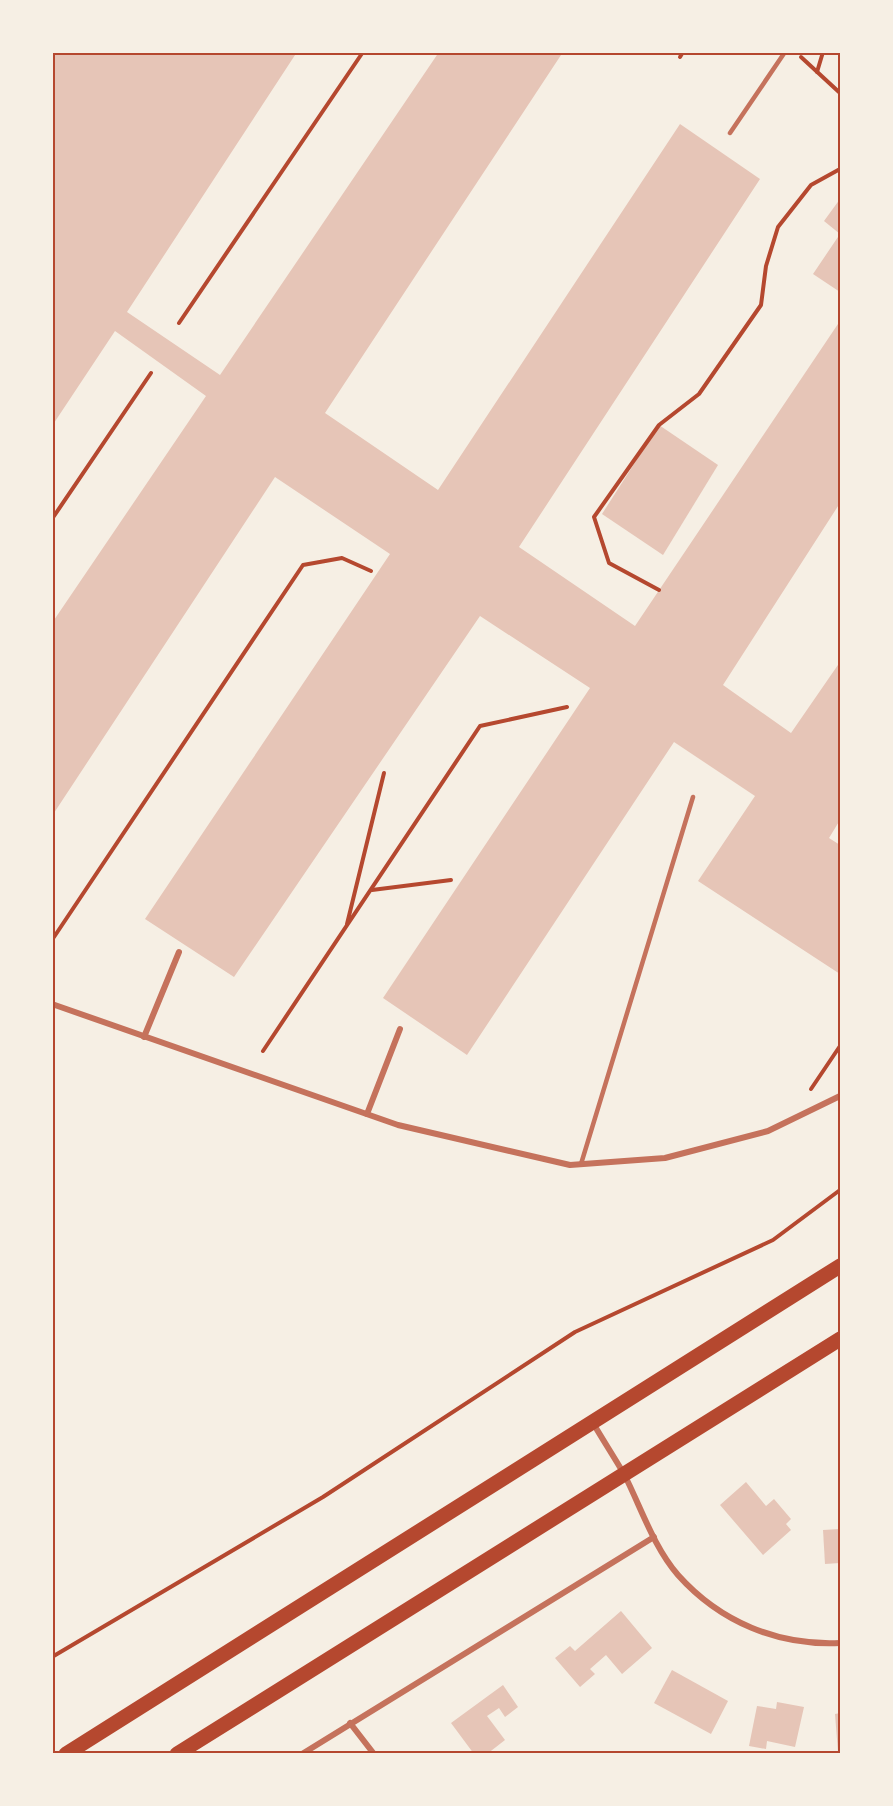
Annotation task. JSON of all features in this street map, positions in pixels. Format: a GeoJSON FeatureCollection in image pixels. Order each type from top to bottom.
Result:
{"type":"FeatureCollection","features":[{"type":"Feature","properties":{"kind":"main road"},"geometry":{"type":"LineString","coordinates":[[66,1753],[840,1266]]}},
{"type":"Feature","properties":{"kind":"main road"},"geometry":{"type":"LineString","coordinates":[[177,1754],[840,1339]]}},
{"type":"Feature","properties":{"kind":"street"},"geometry":{"type":"LineString","coordinates":[[144,1037],[179,952]]}},
{"type":"Feature","properties":{"kind":"street"},"geometry":{"type":"LineString","coordinates":[[52,1004],[398,1125],[570,1165],[665,1158],[768,1131],[840,1096]]}},
{"type":"Feature","properties":{"kind":"street"},"geometry":{"type":"LineString","coordinates":[[367,1114],[400,1029]]}},
{"type":"Feature","properties":{"kind":"street"},"geometry":{"type":"LineString","coordinates":[[592,1423],[623,1474],[654,1537],[677,1573],[707,1603],[742,1625],[783,1639],[840,1643]]}},
{"type":"Feature","properties":{"kind":"street"},"geometry":{"type":"LineString","coordinates":[[302,1754],[654,1537]]}},
{"type":"Feature","properties":{"kind":"street"},"geometry":{"type":"LineString","coordinates":[[350,1723],[374,1754]]}},
{"type":"Feature","properties":{"kind":"lane"},"geometry":{"type":"LineString","coordinates":[[730,133],[785,52]]}},
{"type":"Feature","properties":{"kind":"lane"},"geometry":{"type":"LineString","coordinates":[[581,1164],[693,797]]}},
{"type":"Feature","properties":{"kind":"path"},"geometry":{"type":"LineString","coordinates":[[179,323],[363,52]]}},
{"type":"Feature","properties":{"kind":"path"},"geometry":{"type":"LineString","coordinates":[[795,52],[840,93]]}},
{"type":"Feature","properties":{"kind":"path"},"geometry":{"type":"LineString","coordinates":[[817,72],[823,52]]}},
{"type":"Feature","properties":{"kind":"path"},"geometry":{"type":"LineString","coordinates":[[659,590],[609,563],[594,517],[659,424],[699,394],[761,305],[766,266],[778,227],[811,185],[840,169]]}},
{"type":"Feature","properties":{"kind":"path"},"geometry":{"type":"LineString","coordinates":[[52,519],[151,373]]}},
{"type":"Feature","properties":{"kind":"path"},"geometry":{"type":"LineString","coordinates":[[52,940],[303,565],[342,558],[371,572]]}},
{"type":"Feature","properties":{"kind":"path"},"geometry":{"type":"LineString","coordinates":[[263,1051],[480,726],[567,707]]}},
{"type":"Feature","properties":{"kind":"path"},"geometry":{"type":"LineString","coordinates":[[346,927],[384,773]]}},
{"type":"Feature","properties":{"kind":"path"},"geometry":{"type":"LineString","coordinates":[[370,890],[451,880]]}},
{"type":"Feature","properties":{"kind":"path"},"geometry":{"type":"LineString","coordinates":[[811,1089],[840,1046]]}},
{"type":"Feature","properties":{"kind":"path"},"geometry":{"type":"LineString","coordinates":[[52,1657],[323,1497],[574,1332],[773,1239],[840,1190]]}},
{"type":"Feature","properties":{"kind":"building"},"geometry":{"type":"Polygon","coordinates":[[[52,52],[297,52],[127,312],[220,375],[439,52],[563,52],[325,413],[438,490],[680,124],[760,179],[519,547],[635,626],[840,321],[840,503],[723,685],[791,733],[840,662],[840,820],[829,838],[840,845],[840,974],[698,881],[755,796],[674,742],[467,1055],[383,998],[590,688],[480,616],[234,977],[145,919],[390,554],[275,477],[52,816],[52,623],[206,396],[115,331],[52,426],[52,52]]]}},
{"type":"Feature","properties":{"kind":"building"},"geometry":{"type":"Polygon","coordinates":[[[840,199],[840,234],[824,221],[840,199]]]}},
{"type":"Feature","properties":{"kind":"building"},"geometry":{"type":"Polygon","coordinates":[[[840,234],[840,292],[813,274],[840,234]]]}},
{"type":"Feature","properties":{"kind":"building"},"geometry":{"type":"Polygon","coordinates":[[[659,425],[718,465],[663,555],[602,514],[659,425]]]}},
{"type":"Feature","properties":{"kind":"building"},"geometry":{"type":"Polygon","coordinates":[[[746,1482],[766,1506],[774,1499],[791,1519],[786,1524],[791,1530],[763,1555],[720,1505],[746,1482]]]}},
{"type":"Feature","properties":{"kind":"building"},"geometry":{"type":"Polygon","coordinates":[[[840,1529],[840,1563],[825,1564],[823,1530],[840,1529]]]}},
{"type":"Feature","properties":{"kind":"building"},"geometry":{"type":"Polygon","coordinates":[[[621,1611],[652,1648],[622,1674],[606,1655],[590,1669],[595,1674],[580,1687],[555,1658],[570,1646],[575,1651],[621,1611]]]}},
{"type":"Feature","properties":{"kind":"building"},"geometry":{"type":"Polygon","coordinates":[[[672,1670],[728,1701],[711,1734],[654,1703],[672,1670]]]}},
{"type":"Feature","properties":{"kind":"building"},"geometry":{"type":"Polygon","coordinates":[[[503,1685],[518,1707],[505,1717],[499,1708],[487,1716],[505,1740],[487,1754],[474,1754],[451,1723],[503,1685]]]}},
{"type":"Feature","properties":{"kind":"building"},"geometry":{"type":"Polygon","coordinates":[[[777,1702],[804,1707],[795,1747],[767,1741],[766,1749],[749,1746],[757,1706],[776,1709],[777,1702]]]}},
{"type":"Feature","properties":{"kind":"building"},"geometry":{"type":"Polygon","coordinates":[[[840,1713],[840,1752],[838,1752],[835,1714],[840,1713]]]}}]}
